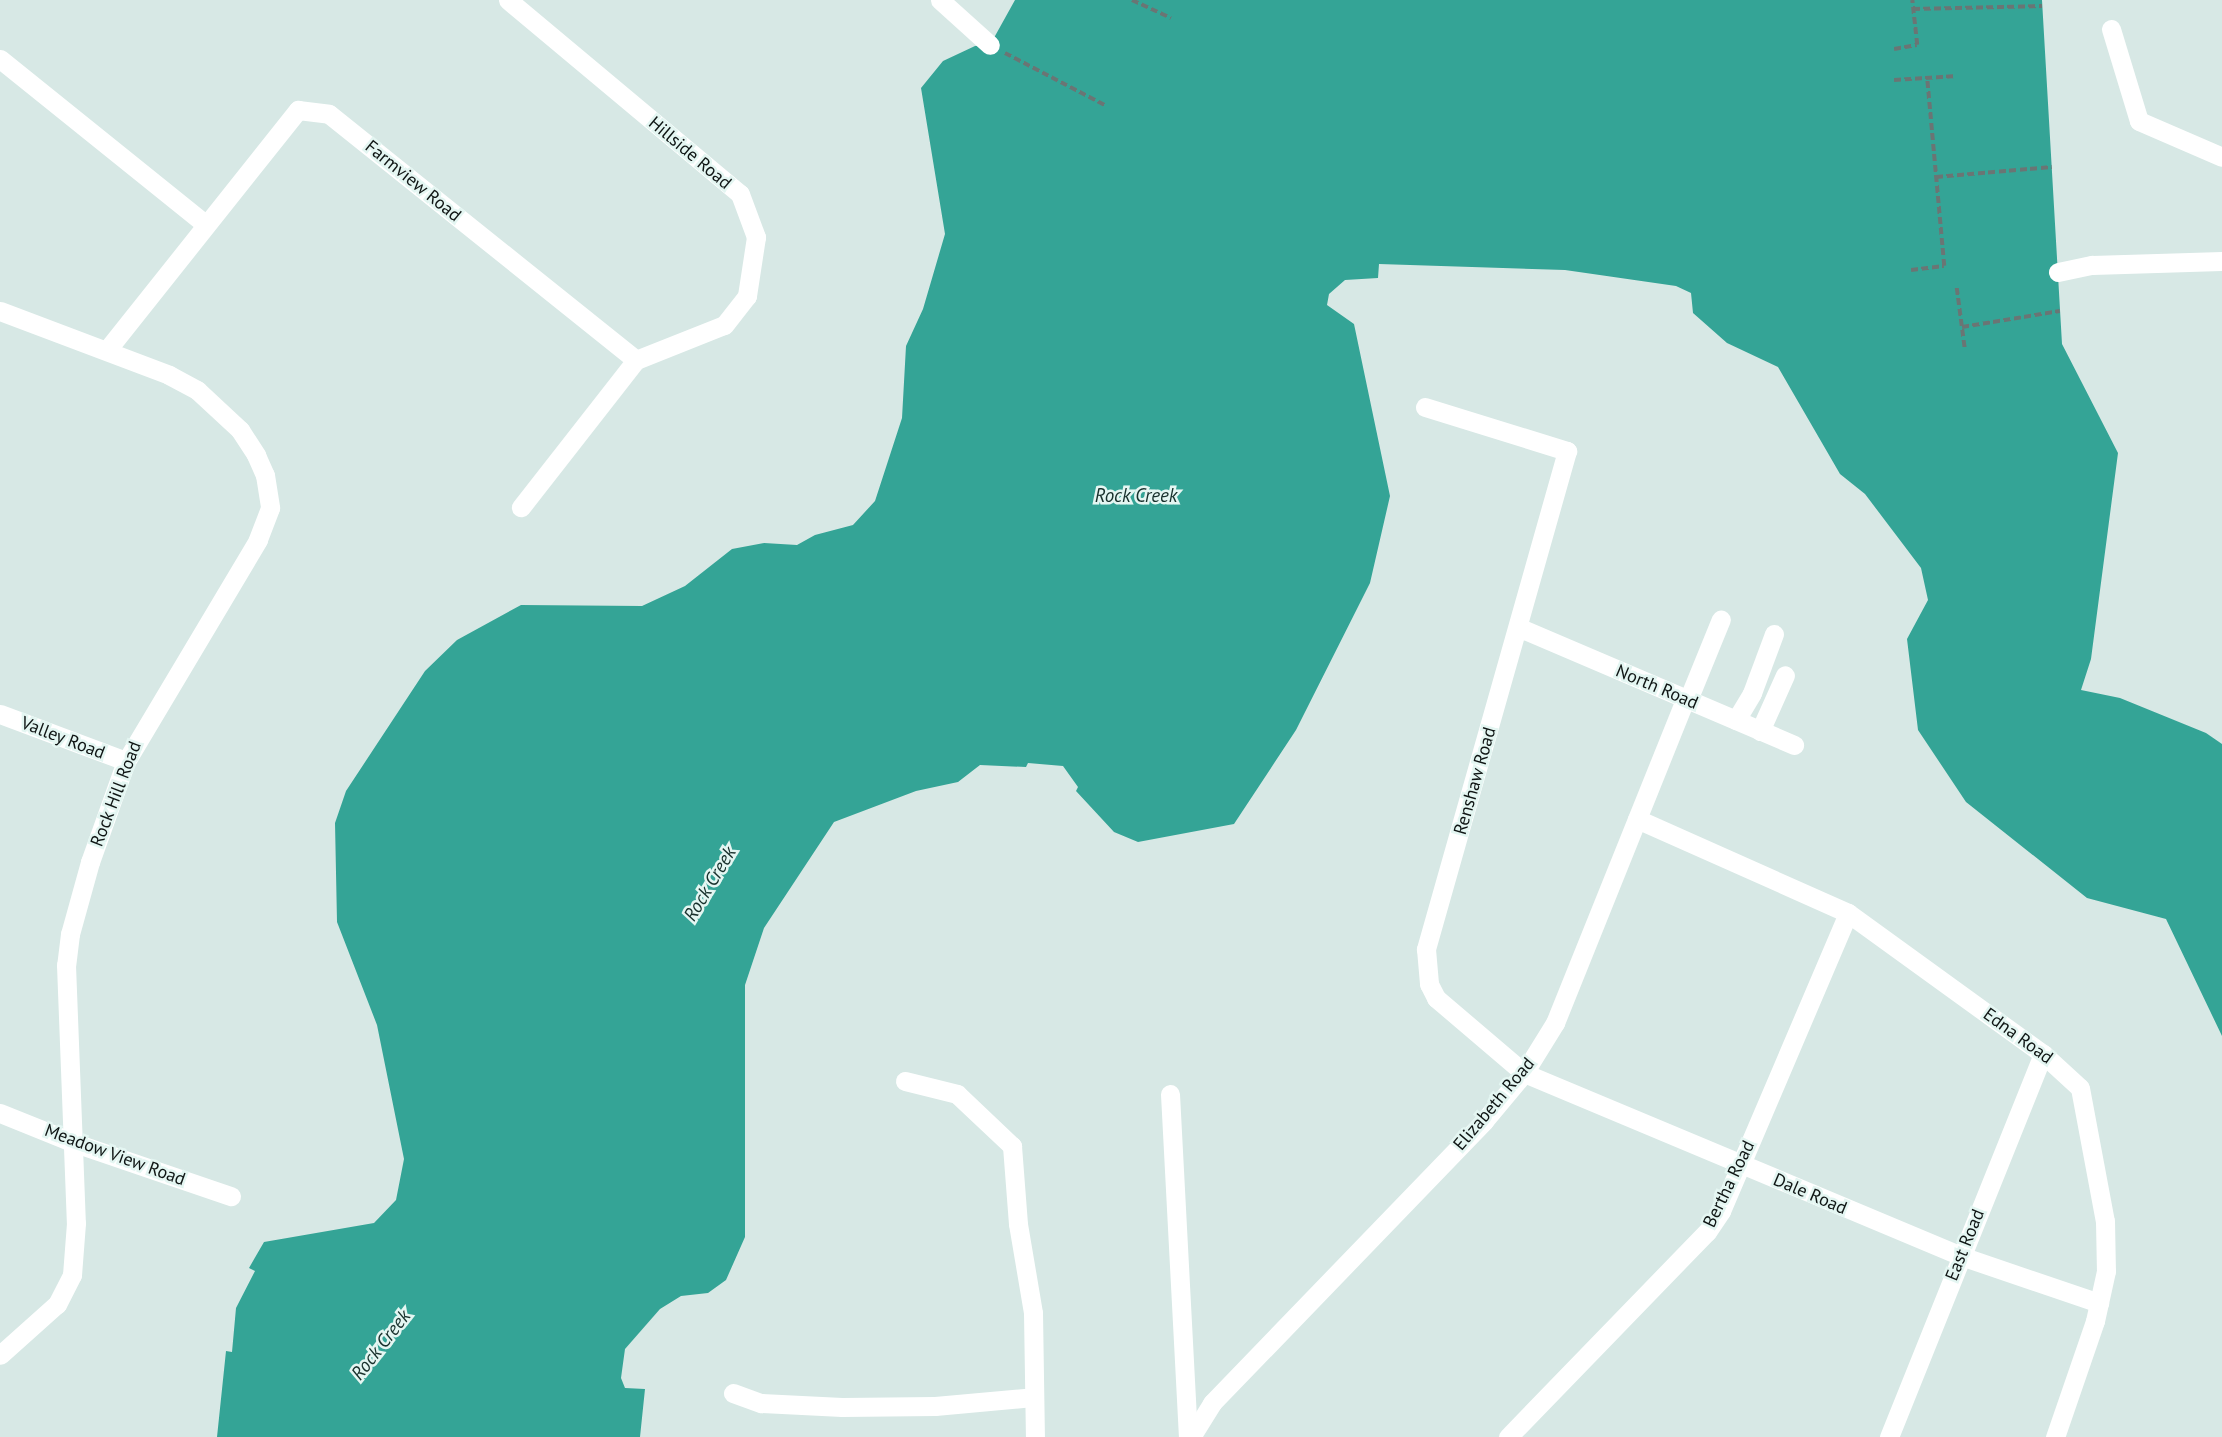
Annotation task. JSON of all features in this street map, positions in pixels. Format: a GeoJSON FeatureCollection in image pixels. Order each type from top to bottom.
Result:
{"type":"FeatureCollection","features":[{"type":"Feature","properties":{"kind":"street","name":"Hillside Road"},"geometry":{"type":"LineString","coordinates":[[509,0],[740,194],[756,237],[747,296],[724,325],[636,360]]}},
{"type":"Feature","properties":{"kind":"street"},"geometry":{"type":"LineString","coordinates":[[940,0],[990,45]]}},
{"type":"Feature","properties":{"kind":"street"},"geometry":{"type":"LineString","coordinates":[[2111,29],[2139,121],[2222,157]]}},
{"type":"Feature","properties":{"kind":"street"},"geometry":{"type":"LineString","coordinates":[[0,59],[205,224]]}},
{"type":"Feature","properties":{"kind":"street","name":"Farmview Road"},"geometry":{"type":"LineString","coordinates":[[107,350],[298,110],[329,114],[636,360]]}},
{"type":"Feature","properties":{"kind":"street"},"geometry":{"type":"LineString","coordinates":[[2058,272],[2091,265],[2222,261]]}},
{"type":"Feature","properties":{"kind":"street","name":"Rock Hill Road"},"geometry":{"type":"LineString","coordinates":[[0,311],[169,374],[216,406],[256,455],[270,491],[270,508],[258,540],[126,761],[70,934],[66,965],[76,1223],[72,1275],[57,1304],[0,1355]]}},
{"type":"Feature","properties":{"kind":"street"},"geometry":{"type":"LineString","coordinates":[[521,507],[636,360]]}},
{"type":"Feature","properties":{"kind":"street","name":"Renshaw Road"},"geometry":{"type":"LineString","coordinates":[[1425,407],[1567,451],[1520,628],[1426,949],[1429,984],[1436,998],[1524,1073]]}},
{"type":"Feature","properties":{"kind":"street","name":"Elizabeth Road"},"geometry":{"type":"LineString","coordinates":[[1189,1437],[1212,1403],[1484,1121],[1524,1073],[1555,1023],[1721,619]]}},
{"type":"Feature","properties":{"kind":"street","name":"North Road"},"geometry":{"type":"LineString","coordinates":[[1520,628],[1794,745]]}},
{"type":"Feature","properties":{"kind":"street"},"geometry":{"type":"LineString","coordinates":[[1736,720],[1752,693],[1774,634]]}},
{"type":"Feature","properties":{"kind":"street"},"geometry":{"type":"LineString","coordinates":[[1760,731],[1785,675]]}},
{"type":"Feature","properties":{"kind":"street","name":"Valley Road"},"geometry":{"type":"LineString","coordinates":[[0,714],[126,761]]}},
{"type":"Feature","properties":{"kind":"street","name":"Edna Road"},"geometry":{"type":"LineString","coordinates":[[1637,819],[1848,913],[2069,1074],[2086,1104],[2107,1239],[2099,1303],[2055,1437]]}},
{"type":"Feature","properties":{"kind":"street","name":"Bertha Road"},"geometry":{"type":"LineString","coordinates":[[1508,1437],[1707,1233],[1741,1165],[1848,913]]}},
{"type":"Feature","properties":{"kind":"street","name":"East Road"},"geometry":{"type":"LineString","coordinates":[[1889,1437],[2043,1054]]}},
{"type":"Feature","properties":{"kind":"street","name":"Dale Road"},"geometry":{"type":"LineString","coordinates":[[1524,1073],[1961,1256],[2099,1303]]}},
{"type":"Feature","properties":{"kind":"street"},"geometry":{"type":"LineString","coordinates":[[905,1082],[957,1094],[991,1121],[1012,1146],[1018,1224],[1033,1312],[1035,1437]]}},
{"type":"Feature","properties":{"kind":"street"},"geometry":{"type":"LineString","coordinates":[[1170,1094],[1189,1437]]}},
{"type":"Feature","properties":{"kind":"street","name":"Meadow View Road"},"geometry":{"type":"LineString","coordinates":[[0,1113],[72,1142],[231,1196]]}},
{"type":"Feature","properties":{"kind":"street"},"geometry":{"type":"LineString","coordinates":[[733,1393],[761,1403],[855,1407],[1033,1397]]}},
{"type":"Feature","properties":{"kind":"path"},"geometry":{"type":"LineString","coordinates":[[1132,0],[1171,18]]}},
{"type":"Feature","properties":{"kind":"path"},"geometry":{"type":"LineString","coordinates":[[1894,49],[1917,45],[1912,0]]}},
{"type":"Feature","properties":{"kind":"path"},"geometry":{"type":"LineString","coordinates":[[1913,9],[2042,6]]}},
{"type":"Feature","properties":{"kind":"path"},"geometry":{"type":"LineString","coordinates":[[990,45],[1105,105]]}},
{"type":"Feature","properties":{"kind":"path"},"geometry":{"type":"LineString","coordinates":[[1894,80],[1957,76]]}},
{"type":"Feature","properties":{"kind":"path"},"geometry":{"type":"LineString","coordinates":[[1911,270],[1944,266],[1927,78]]}},
{"type":"Feature","properties":{"kind":"path"},"geometry":{"type":"LineString","coordinates":[[1936,177],[2052,167]]}},
{"type":"Feature","properties":{"kind":"path"},"geometry":{"type":"LineString","coordinates":[[1957,288],[1965,349]]}},
{"type":"Feature","properties":{"kind":"path"},"geometry":{"type":"LineString","coordinates":[[1962,327],[2060,312]]}},
{"type":"Feature","properties":{"kind":"water","name":"Rock Creek"},"geometry":{"type":"Polygon","coordinates":[[[1015,0],[2042,0],[2062,344],[2118,453],[2091,659],[2081,690],[2120,698],[2206,733],[2222,744],[2222,1036],[2166,919],[2087,898],[1966,802],[1918,730],[1907,639],[1928,600],[1921,568],[1865,494],[1840,474],[1778,367],[1727,343],[1693,313],[1691,293],[1676,286],[1565,270],[1379,264],[1378,278],[1345,280],[1329,294],[1327,305],[1354,324],[1390,496],[1370,583],[1296,730],[1234,824],[1138,842],[1114,832],[1076,791],[1078,787],[1063,766],[1028,763],[1026,767],[980,765],[958,782],[916,791],[834,822],[764,928],[745,985],[745,1237],[726,1280],[708,1293],[681,1296],[660,1309],[625,1349],[621,1378],[625,1388],[645,1389],[640,1437],[217,1437],[226,1351],[232,1352],[236,1308],[255,1271],[249,1268],[264,1242],[374,1223],[396,1200],[404,1159],[377,1025],[337,922],[335,823],[346,791],[425,671],[457,640],[521,605],[642,606],[685,586],[732,549],[764,543],[797,545],[815,535],[853,525],[875,501],[902,418],[906,346],[923,309],[945,234],[921,88],[943,61],[975,46],[990,45],[1015,0]]]}}]}
